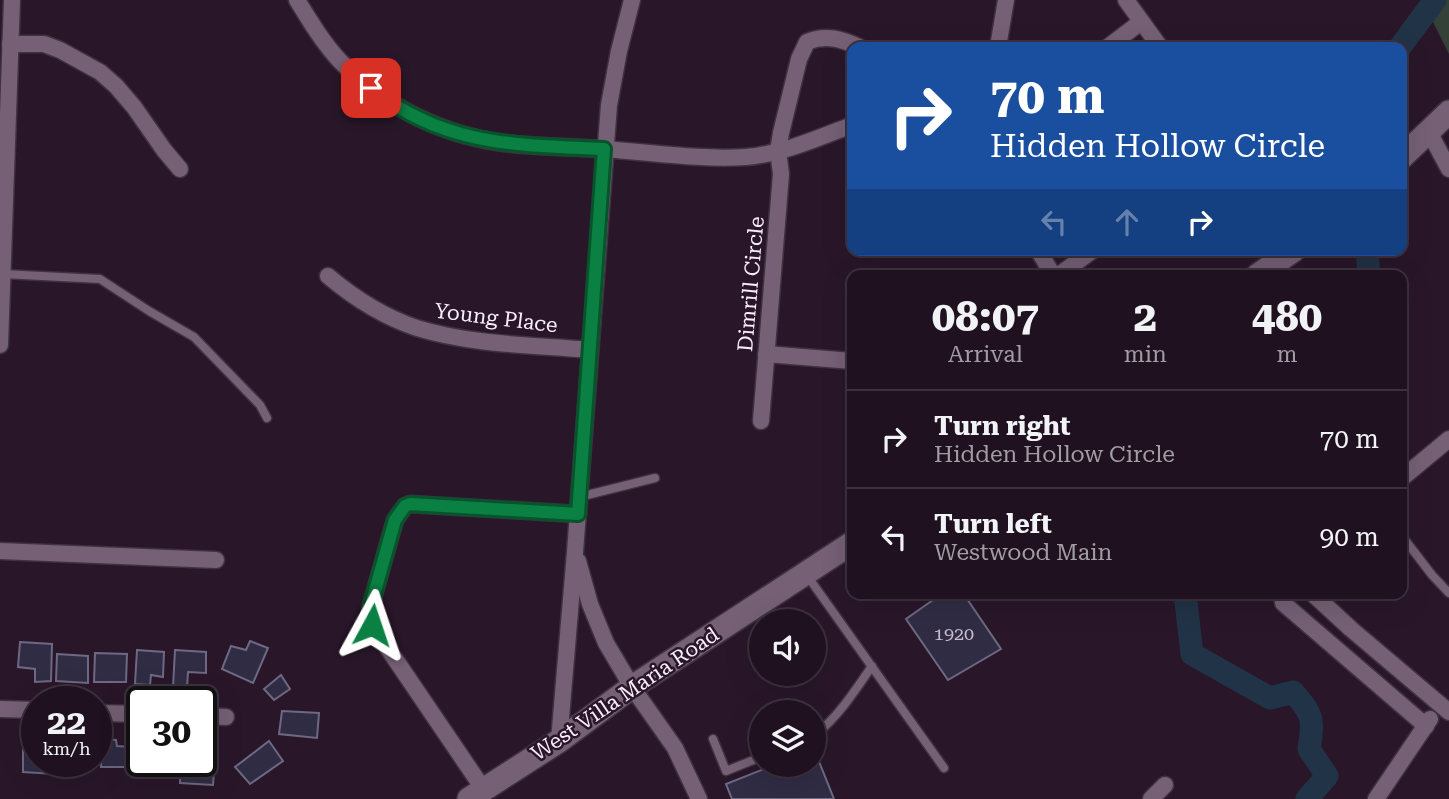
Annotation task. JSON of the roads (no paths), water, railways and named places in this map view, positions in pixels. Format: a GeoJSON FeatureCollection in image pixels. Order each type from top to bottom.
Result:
{"type":"FeatureCollection","features":[{"type":"Feature","properties":{"kind":"main road"},"geometry":{"type":"LineString","coordinates":[[1407,152],[1449,112]]}},
{"type":"Feature","properties":{"kind":"main road"},"geometry":{"type":"LineString","coordinates":[[1265,270],[1285,256]]}},
{"type":"Feature","properties":{"kind":"main road","name":"West Villa Maria Road"},"geometry":{"type":"LineString","coordinates":[[481,796],[632,687],[847,546]]}},
{"type":"Feature","properties":{"kind":"street"},"geometry":{"type":"LineString","coordinates":[[298,0],[339,60],[382,97],[407,113],[474,138],[512,144],[747,157],[778,151],[847,127]]}},
{"type":"Feature","properties":{"kind":"street"},"geometry":{"type":"LineString","coordinates":[[559,741],[604,149],[616,64],[632,0]]}},
{"type":"Feature","properties":{"kind":"street"},"geometry":{"type":"LineString","coordinates":[[1000,42],[1006,0]]}},
{"type":"Feature","properties":{"kind":"street"},"geometry":{"type":"LineString","coordinates":[[1126,0],[1156,42]]}},
{"type":"Feature","properties":{"kind":"street"},"geometry":{"type":"LineString","coordinates":[[0,345],[4,83],[8,3]]}},
{"type":"Feature","properties":{"kind":"street"},"geometry":{"type":"LineString","coordinates":[[1115,42],[1141,22]]}},
{"type":"Feature","properties":{"kind":"street","name":"Dimrill Circle"},"geometry":{"type":"LineString","coordinates":[[761,421],[780,174],[778,151],[800,59],[807,42],[828,37],[849,42]]}},
{"type":"Feature","properties":{"kind":"street"},"geometry":{"type":"LineString","coordinates":[[5,43],[44,44],[100,72],[134,107],[180,169]]}},
{"type":"Feature","properties":{"kind":"street"},"geometry":{"type":"LineString","coordinates":[[1429,132],[1449,150]]}},
{"type":"Feature","properties":{"kind":"street"},"geometry":{"type":"LineString","coordinates":[[1429,132],[1449,169]]}},
{"type":"Feature","properties":{"kind":"street"},"geometry":{"type":"LineString","coordinates":[[1066,270],[1085,256]]}},
{"type":"Feature","properties":{"kind":"street","name":"Young Place"},"geometry":{"type":"LineString","coordinates":[[328,276],[350,295],[415,327],[476,340],[590,350]]}},
{"type":"Feature","properties":{"kind":"street"},"geometry":{"type":"LineString","coordinates":[[766,354],[847,361]]}},
{"type":"Feature","properties":{"kind":"street"},"geometry":{"type":"LineString","coordinates":[[1407,475],[1445,449]]}},
{"type":"Feature","properties":{"kind":"street"},"geometry":{"type":"LineString","coordinates":[[481,796],[372,625],[371,605],[395,520],[405,506],[410,504],[579,505]]}},
{"type":"Feature","properties":{"kind":"street"},"geometry":{"type":"LineString","coordinates":[[0,551],[216,560]]}},
{"type":"Feature","properties":{"kind":"street"},"geometry":{"type":"LineString","coordinates":[[575,552],[590,604],[606,643],[632,687],[675,748],[699,799]]}},
{"type":"Feature","properties":{"kind":"street"},"geometry":{"type":"LineString","coordinates":[[1283,599],[1283,603],[1426,726]]}},
{"type":"Feature","properties":{"kind":"street"},"geometry":{"type":"LineString","coordinates":[[1318,599],[1444,709],[1426,726],[1376,799]]}},
{"type":"Feature","properties":{"kind":"street"},"geometry":{"type":"LineString","coordinates":[[0,709],[21,710]]}},
{"type":"Feature","properties":{"kind":"street"},"geometry":{"type":"LineString","coordinates":[[217,717],[226,717]]}},
{"type":"Feature","properties":{"kind":"street"},"geometry":{"type":"LineString","coordinates":[[1151,799],[1165,785]]}},
{"type":"Feature","properties":{"kind":"lane"},"geometry":{"type":"LineString","coordinates":[[2,274],[100,279],[194,337],[260,405],[267,418]]}},
{"type":"Feature","properties":{"kind":"lane"},"geometry":{"type":"LineString","coordinates":[[579,505],[655,478]]}},
{"type":"Feature","properties":{"kind":"lane"},"geometry":{"type":"LineString","coordinates":[[1407,543],[1449,593]]}},
{"type":"Feature","properties":{"kind":"lane"},"geometry":{"type":"LineString","coordinates":[[806,574],[944,768]]}},
{"type":"Feature","properties":{"kind":"lane"},"geometry":{"type":"LineString","coordinates":[[826,727],[872,666]]}},
{"type":"Feature","properties":{"kind":"lane"},"geometry":{"type":"LineString","coordinates":[[713,739],[726,771],[749,762]]}},
{"type":"Feature","properties":{"kind":"waterway"},"geometry":{"type":"LineString","coordinates":[[1404,42],[1435,0]]}},
{"type":"Feature","properties":{"kind":"waterway"},"geometry":{"type":"LineString","coordinates":[[1367,256],[1369,270]]}},
{"type":"Feature","properties":{"kind":"waterway"},"geometry":{"type":"LineString","coordinates":[[1186,599],[1192,654],[1270,698],[1293,692],[1305,706],[1311,723],[1309,749],[1327,776],[1307,799]]}}]}
